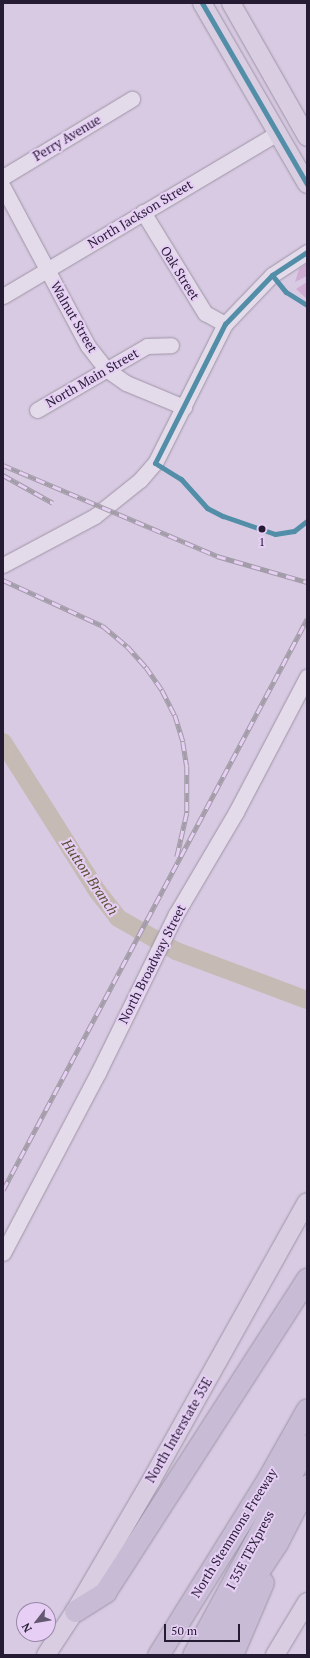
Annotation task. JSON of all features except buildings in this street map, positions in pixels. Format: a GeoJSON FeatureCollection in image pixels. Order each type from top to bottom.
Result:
{"type":"FeatureCollection","features":[{"type":"Feature","properties":{"kind":"highway"},"geometry":{"type":"LineString","coordinates":[[75,1611],[105,1592],[307,1278]]}},
{"type":"Feature","properties":{"kind":"highway","name":"North Stemmons Freeway"},"geometry":{"type":"LineString","coordinates":[[158,1655],[267,1480],[307,1409]]}},
{"type":"Feature","properties":{"kind":"highway","name":"I 35E TEXpress"},"geometry":{"type":"LineString","coordinates":[[193,1655],[307,1445]]}},
{"type":"Feature","properties":{"kind":"highway"},"geometry":{"type":"LineString","coordinates":[[210,1655],[248,1587],[277,1543],[307,1485]]}},
{"type":"Feature","properties":{"kind":"highway"},"geometry":{"type":"LineString","coordinates":[[232,1655],[250,1616],[277,1543]]}},
{"type":"Feature","properties":{"kind":"main road"},"geometry":{"type":"LineString","coordinates":[[202,3],[307,184]]}},
{"type":"Feature","properties":{"kind":"main road"},"geometry":{"type":"LineString","coordinates":[[231,3],[307,137]]}},
{"type":"Feature","properties":{"kind":"main road","name":"North Interstate 35E"},"geometry":{"type":"LineString","coordinates":[[46,1655],[75,1611],[241,1323],[307,1202]]}},
{"type":"Feature","properties":{"kind":"main road"},"geometry":{"type":"LineString","coordinates":[[275,1655],[307,1602]]}},
{"type":"Feature","properties":{"kind":"street","name":"Perry Avenue"},"geometry":{"type":"LineString","coordinates":[[3,177],[132,99]]}},
{"type":"Feature","properties":{"kind":"street","name":"North Jackson Street"},"geometry":{"type":"LineString","coordinates":[[3,296],[277,133]]}},
{"type":"Feature","properties":{"kind":"street","name":"Walnut Street"},"geometry":{"type":"LineString","coordinates":[[3,187],[88,346],[106,369],[126,383],[184,407]]}},
{"type":"Feature","properties":{"kind":"street","name":"Oak Street"},"geometry":{"type":"LineString","coordinates":[[143,212],[205,314],[225,324]]}},
{"type":"Feature","properties":{"kind":"street"},"geometry":{"type":"LineString","coordinates":[[3,565],[95,516],[135,485],[155,463],[184,407],[207,356],[225,324],[272,275],[307,252]]}},
{"type":"Feature","properties":{"kind":"street","name":"North Main Street"},"geometry":{"type":"LineString","coordinates":[[37,410],[147,346],[170,345]]}},
{"type":"Feature","properties":{"kind":"street","name":"North Broadway Street"},"geometry":{"type":"LineString","coordinates":[[3,1253],[9,1227],[98,1073],[144,975],[176,914],[236,812],[307,677]]}},
{"type":"Feature","properties":{"kind":"shaded area"},"geometry":{"type":"Polygon","coordinates":[[[307,263],[307,276],[295,282],[299,269],[307,263]]]}},
{"type":"Feature","properties":{"kind":"shaded area"},"geometry":{"type":"Polygon","coordinates":[[[307,282],[307,299],[296,289],[307,282]]]}},
{"type":"Feature","properties":{"kind":"waterway","name":"Hutton Branch"},"geometry":{"type":"LineString","coordinates":[[3,742],[98,892],[118,918],[176,951],[307,1000]]}},
{"type":"Feature","properties":{"kind":"railway"},"geometry":{"type":"LineString","coordinates":[[3,465],[217,556],[307,582]]}},
{"type":"Feature","properties":{"kind":"railway"},"geometry":{"type":"LineString","coordinates":[[3,475],[53,503]]}},
{"type":"Feature","properties":{"kind":"railway"},"geometry":{"type":"LineString","coordinates":[[3,580],[103,626],[127,646],[146,667],[162,690],[175,715],[183,742],[187,766],[187,813],[177,857]]}},
{"type":"Feature","properties":{"kind":"railway"},"geometry":{"type":"LineString","coordinates":[[3,1190],[307,619]]}},
{"type":"Feature","properties":{"kind":"transit line"},"geometry":{"type":"LineString","coordinates":[[202,3],[307,184]]}},
{"type":"Feature","properties":{"kind":"transit line"},"geometry":{"type":"LineString","coordinates":[[155,463],[225,324],[272,275],[307,252]]}},
{"type":"Feature","properties":{"kind":"transit line"},"geometry":{"type":"LineString","coordinates":[[272,275],[286,292],[307,305]]}},
{"type":"Feature","properties":{"kind":"transit line"},"geometry":{"type":"LineString","coordinates":[[155,463],[181,479],[207,508],[223,516],[275,534],[294,531],[307,521]]}},
{"type":"Feature","properties":{"kind":"place","name":"1"},"geometry":{"type":"Point","coordinates":[262,529]}}]}
